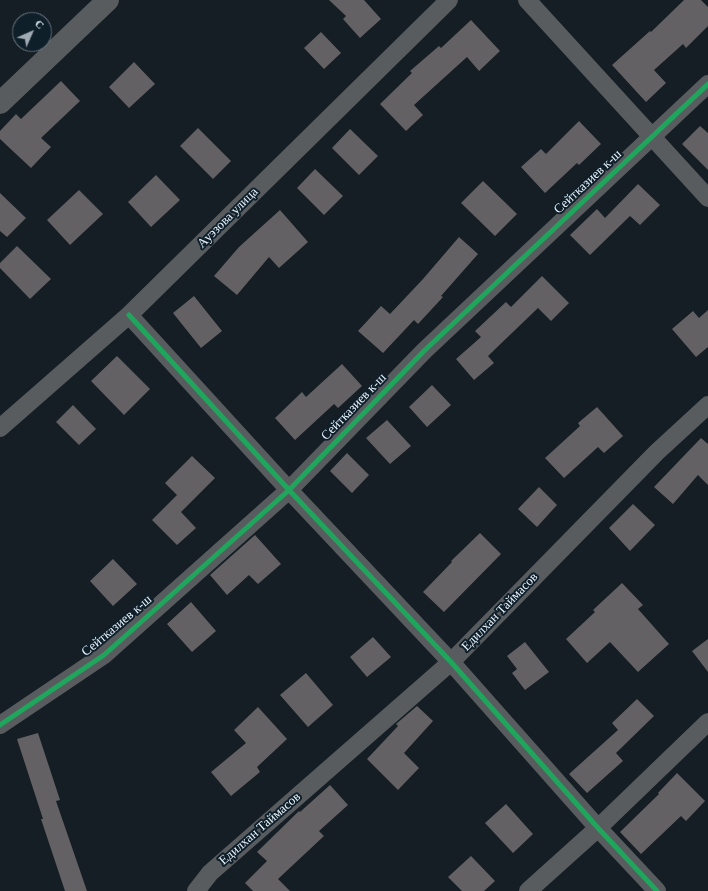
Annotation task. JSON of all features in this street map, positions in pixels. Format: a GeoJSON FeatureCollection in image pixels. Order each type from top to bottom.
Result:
{"type":"FeatureCollection","features":[{"type":"Feature","properties":{"kind":"street"},"geometry":{"type":"LineString","coordinates":[[0,103],[108,0]]}},
{"type":"Feature","properties":{"kind":"street","name":"Ауэзова улица"},"geometry":{"type":"LineString","coordinates":[[0,428],[129,315],[449,0]]}},
{"type":"Feature","properties":{"kind":"street"},"geometry":{"type":"LineString","coordinates":[[528,0],[708,198]]}},
{"type":"Feature","properties":{"kind":"street","name":"Сейтказиев к-ш"},"geometry":{"type":"LineString","coordinates":[[0,725],[104,655],[289,490],[424,351],[708,84]]}},
{"type":"Feature","properties":{"kind":"street"},"geometry":{"type":"LineString","coordinates":[[129,315],[289,490],[451,662],[598,828],[657,891]]}},
{"type":"Feature","properties":{"kind":"street","name":"Едилхан Таймасов"},"geometry":{"type":"LineString","coordinates":[[196,891],[210,873],[451,662],[657,452],[708,405]]}},
{"type":"Feature","properties":{"kind":"street"},"geometry":{"type":"LineString","coordinates":[[528,891],[598,828],[708,722]]}},
{"type":"Feature","properties":{"kind":"building"},"geometry":{"type":"Polygon","coordinates":[[[329,0],[364,0],[381,19],[360,38],[343,19],[346,16],[329,0]]]}},
{"type":"Feature","properties":{"kind":"building"},"geometry":{"type":"Polygon","coordinates":[[[684,0],[701,0],[708,7],[708,26],[686,48],[683,44],[654,70],[666,83],[646,102],[612,65],[650,31],[651,32],[684,0]]]}},
{"type":"Feature","properties":{"kind":"building"},"geometry":{"type":"Polygon","coordinates":[[[471,20],[500,51],[479,71],[467,57],[414,105],[423,115],[406,131],[380,104],[412,73],[410,71],[439,46],[441,48],[471,20]]]}},
{"type":"Feature","properties":{"kind":"building"},"geometry":{"type":"Polygon","coordinates":[[[321,32],[341,53],[324,69],[304,48],[321,32]]]}},
{"type":"Feature","properties":{"kind":"building"},"geometry":{"type":"Polygon","coordinates":[[[134,62],[155,84],[129,108],[109,87],[134,62]]]}},
{"type":"Feature","properties":{"kind":"building"},"geometry":{"type":"Polygon","coordinates":[[[61,81],[80,101],[41,138],[51,147],[31,168],[0,139],[0,131],[16,114],[21,119],[61,81]]]}},
{"type":"Feature","properties":{"kind":"building"},"geometry":{"type":"Polygon","coordinates":[[[579,121],[601,144],[579,165],[577,163],[545,193],[521,167],[541,149],[546,154],[579,121]]]}},
{"type":"Feature","properties":{"kind":"building"},"geometry":{"type":"Polygon","coordinates":[[[700,126],[708,133],[708,170],[682,144],[700,126]]]}},
{"type":"Feature","properties":{"kind":"building"},"geometry":{"type":"Polygon","coordinates":[[[198,128],[231,161],[213,179],[180,146],[198,128]]]}},
{"type":"Feature","properties":{"kind":"building"},"geometry":{"type":"Polygon","coordinates":[[[350,129],[378,156],[359,175],[332,148],[350,129]]]}},
{"type":"Feature","properties":{"kind":"building"},"geometry":{"type":"Polygon","coordinates":[[[315,169],[343,196],[324,215],[297,188],[315,169]]]}},
{"type":"Feature","properties":{"kind":"building"},"geometry":{"type":"Polygon","coordinates":[[[156,175],[180,200],[151,227],[128,202],[156,175]]]}},
{"type":"Feature","properties":{"kind":"building"},"geometry":{"type":"Polygon","coordinates":[[[483,181],[517,214],[495,236],[461,203],[483,181]]]}},
{"type":"Feature","properties":{"kind":"building"},"geometry":{"type":"Polygon","coordinates":[[[638,184],[660,205],[640,225],[630,216],[590,255],[570,235],[597,209],[605,218],[638,184]]]}},
{"type":"Feature","properties":{"kind":"building"},"geometry":{"type":"Polygon","coordinates":[[[79,190],[103,214],[70,245],[47,220],[79,190]]]}},
{"type":"Feature","properties":{"kind":"building"},"geometry":{"type":"Polygon","coordinates":[[[0,193],[26,218],[7,237],[0,231],[0,193]]]}},
{"type":"Feature","properties":{"kind":"building"},"geometry":{"type":"Polygon","coordinates":[[[280,210],[308,242],[279,268],[269,257],[237,295],[214,276],[239,247],[280,210]]]}},
{"type":"Feature","properties":{"kind":"building"},"geometry":{"type":"Polygon","coordinates":[[[459,237],[478,254],[441,296],[443,297],[418,324],[414,320],[383,353],[358,331],[381,306],[390,314],[423,279],[459,237]]]}},
{"type":"Feature","properties":{"kind":"building"},"geometry":{"type":"Polygon","coordinates":[[[17,246],[51,279],[30,299],[0,268],[0,263],[17,246]]]}},
{"type":"Feature","properties":{"kind":"building"},"geometry":{"type":"Polygon","coordinates":[[[542,276],[569,303],[551,321],[538,308],[488,356],[494,363],[474,380],[456,359],[481,337],[475,331],[506,302],[511,307],[542,276]]]}},
{"type":"Feature","properties":{"kind":"building"},"geometry":{"type":"Polygon","coordinates":[[[194,296],[222,331],[201,348],[173,313],[194,296]]]}},
{"type":"Feature","properties":{"kind":"building"},"geometry":{"type":"Polygon","coordinates":[[[708,310],[708,347],[696,357],[672,329],[693,311],[699,318],[708,310]]]}},
{"type":"Feature","properties":{"kind":"building"},"geometry":{"type":"Polygon","coordinates":[[[117,356],[150,389],[124,415],[91,381],[117,356]]]}},
{"type":"Feature","properties":{"kind":"building"},"geometry":{"type":"Polygon","coordinates":[[[342,364],[362,386],[338,408],[334,404],[295,440],[275,418],[302,392],[306,397],[342,364]]]}},
{"type":"Feature","properties":{"kind":"building"},"geometry":{"type":"Polygon","coordinates":[[[432,385],[451,405],[427,427],[409,407],[432,385]]]}},
{"type":"Feature","properties":{"kind":"building"},"geometry":{"type":"Polygon","coordinates":[[[73,405],[96,429],[79,445],[56,422],[73,405]]]}},
{"type":"Feature","properties":{"kind":"building"},"geometry":{"type":"Polygon","coordinates":[[[597,407],[623,436],[604,453],[598,447],[564,478],[545,458],[580,426],[578,423],[597,407]]]}},
{"type":"Feature","properties":{"kind":"building"},"geometry":{"type":"Polygon","coordinates":[[[387,420],[411,446],[390,464],[366,438],[387,420]]]}},
{"type":"Feature","properties":{"kind":"building"},"geometry":{"type":"Polygon","coordinates":[[[701,438],[708,444],[708,485],[698,475],[673,504],[654,487],[701,438]]]}},
{"type":"Feature","properties":{"kind":"building"},"geometry":{"type":"Polygon","coordinates":[[[347,453],[369,475],[352,493],[330,471],[347,453]]]}},
{"type":"Feature","properties":{"kind":"building"},"geometry":{"type":"Polygon","coordinates":[[[192,456],[215,478],[181,512],[196,528],[177,545],[152,520],[177,495],[165,483],[192,456]]]}},
{"type":"Feature","properties":{"kind":"building"},"geometry":{"type":"Polygon","coordinates":[[[539,487],[557,505],[537,527],[518,509],[539,487]]]}},
{"type":"Feature","properties":{"kind":"building"},"geometry":{"type":"Polygon","coordinates":[[[633,504],[655,525],[630,551],[609,528],[633,504]]]}},
{"type":"Feature","properties":{"kind":"building"},"geometry":{"type":"Polygon","coordinates":[[[480,533],[501,554],[444,612],[423,592],[452,562],[451,561],[480,533]]]}},
{"type":"Feature","properties":{"kind":"building"},"geometry":{"type":"Polygon","coordinates":[[[255,535],[281,564],[258,584],[249,575],[227,595],[210,575],[255,535]]]}},
{"type":"Feature","properties":{"kind":"building"},"geometry":{"type":"Polygon","coordinates":[[[113,559],[137,584],[113,606],[90,581],[113,559]]]}},
{"type":"Feature","properties":{"kind":"building"},"geometry":{"type":"Polygon","coordinates":[[[622,583],[643,605],[638,609],[669,644],[638,672],[610,642],[587,663],[566,639],[595,612],[593,610],[622,583]]]}},
{"type":"Feature","properties":{"kind":"building"},"geometry":{"type":"Polygon","coordinates":[[[191,602],[216,631],[192,652],[167,624],[191,602]]]}},
{"type":"Feature","properties":{"kind":"building"},"geometry":{"type":"Polygon","coordinates":[[[373,637],[391,657],[367,677],[350,657],[373,637]]]}},
{"type":"Feature","properties":{"kind":"building"},"geometry":{"type":"Polygon","coordinates":[[[708,639],[708,672],[692,651],[708,639]]]}},
{"type":"Feature","properties":{"kind":"building"},"geometry":{"type":"Polygon","coordinates":[[[525,642],[549,672],[525,690],[512,673],[517,669],[507,656],[525,642]]]}},
{"type":"Feature","properties":{"kind":"building"},"geometry":{"type":"Polygon","coordinates":[[[306,673],[333,705],[308,727],[280,695],[306,673]]]}},
{"type":"Feature","properties":{"kind":"building"},"geometry":{"type":"Polygon","coordinates":[[[637,699],[654,716],[616,753],[623,761],[587,793],[569,774],[618,730],[612,723],[637,699]]]}},
{"type":"Feature","properties":{"kind":"building"},"geometry":{"type":"Polygon","coordinates":[[[417,706],[433,721],[404,753],[419,768],[398,790],[367,759],[398,726],[396,724],[417,706]]]}},
{"type":"Feature","properties":{"kind":"building"},"geometry":{"type":"Polygon","coordinates":[[[258,707],[287,739],[257,767],[260,772],[231,796],[211,772],[246,743],[234,730],[258,707]]]}},
{"type":"Feature","properties":{"kind":"building"},"geometry":{"type":"Polygon","coordinates":[[[38,733],[60,800],[56,801],[87,891],[65,891],[41,819],[43,819],[17,739],[38,733]]]}},
{"type":"Feature","properties":{"kind":"building"},"geometry":{"type":"Polygon","coordinates":[[[677,773],[705,801],[686,821],[681,816],[641,854],[620,832],[659,794],[658,793],[677,773]]]}},
{"type":"Feature","properties":{"kind":"building"},"geometry":{"type":"Polygon","coordinates":[[[330,785],[348,805],[319,831],[324,836],[278,879],[290,891],[253,891],[245,883],[267,861],[257,852],[299,811],[300,812],[330,785]]]}},
{"type":"Feature","properties":{"kind":"building"},"geometry":{"type":"Polygon","coordinates":[[[506,804],[533,834],[513,853],[485,823],[506,804]]]}},
{"type":"Feature","properties":{"kind":"building"},"geometry":{"type":"Polygon","coordinates":[[[471,856],[495,881],[484,891],[462,891],[448,877],[471,856]]]}},
{"type":"Feature","properties":{"kind":"cycle path"},"geometry":{"type":"LineString","coordinates":[[0,725],[104,655],[289,490],[424,351],[708,84]]}},
{"type":"Feature","properties":{"kind":"cycle path"},"geometry":{"type":"LineString","coordinates":[[129,315],[289,490],[451,662],[598,828],[657,891]]}}]}
